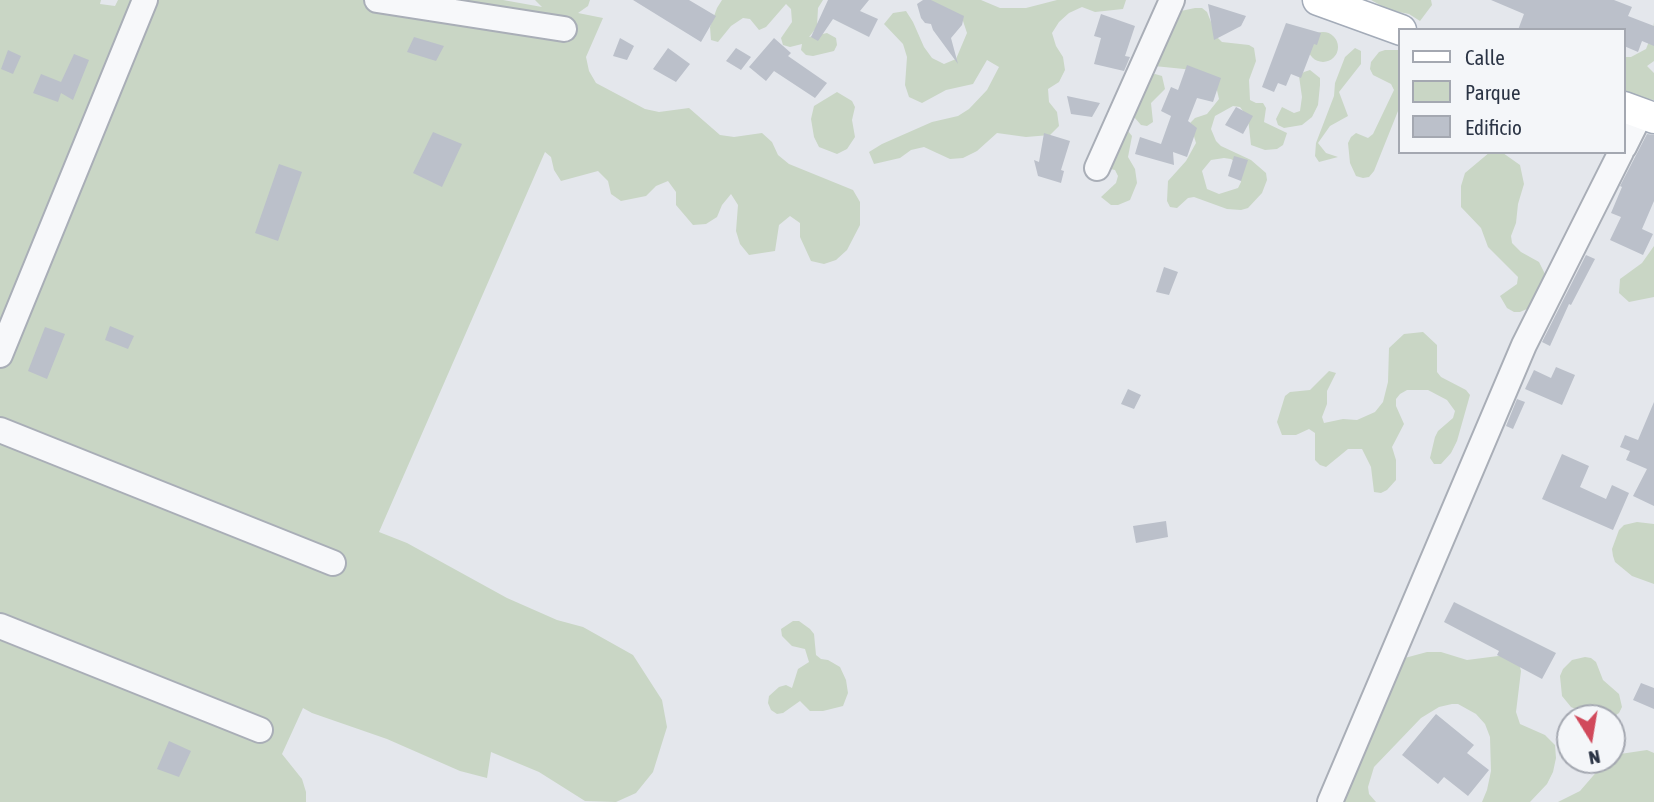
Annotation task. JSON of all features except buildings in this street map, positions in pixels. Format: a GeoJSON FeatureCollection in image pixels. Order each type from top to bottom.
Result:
{"type":"FeatureCollection","features":[{"type":"Feature","properties":{"kind":"main road"},"geometry":{"type":"LineString","coordinates":[[1318,0],[1398,29]]}},
{"type":"Feature","properties":{"kind":"street"},"geometry":{"type":"LineString","coordinates":[[0,355],[145,0]]}},
{"type":"Feature","properties":{"kind":"street"},"geometry":{"type":"LineString","coordinates":[[376,0],[564,29]]}},
{"type":"Feature","properties":{"kind":"street"},"geometry":{"type":"LineString","coordinates":[[1097,168],[1172,0]]}},
{"type":"Feature","properties":{"kind":"street"},"geometry":{"type":"LineString","coordinates":[[1626,143],[1640,113]]}},
{"type":"Feature","properties":{"kind":"street"},"geometry":{"type":"LineString","coordinates":[[1330,802],[1524,345],[1620,154]]}},
{"type":"Feature","properties":{"kind":"street"},"geometry":{"type":"LineString","coordinates":[[0,430],[333,563]]}},
{"type":"Feature","properties":{"kind":"street"},"geometry":{"type":"LineString","coordinates":[[0,626],[260,730]]}},
{"type":"Feature","properties":{"kind":"green space"},"geometry":{"type":"Polygon","coordinates":[[[0,0],[101,0],[100,4],[115,6],[118,0],[503,0],[542,7],[535,0],[590,0],[588,6],[578,13],[603,18],[586,57],[589,71],[596,83],[645,109],[659,112],[689,108],[720,135],[734,137],[762,133],[772,142],[778,155],[789,164],[853,190],[860,202],[860,225],[847,250],[836,260],[824,264],[811,261],[800,237],[800,223],[790,216],[779,225],[775,251],[749,255],[740,244],[736,231],[738,205],[731,194],[717,217],[706,224],[693,225],[676,205],[676,192],[668,181],[656,186],[646,196],[621,201],[611,194],[608,181],[598,171],[561,181],[554,170],[551,157],[545,152],[379,532],[407,543],[507,598],[557,620],[583,627],[633,655],[662,700],[667,727],[653,772],[636,793],[616,802],[585,801],[539,772],[491,752],[487,778],[460,771],[387,739],[303,708],[282,754],[302,779],[306,802],[0,802],[0,0]]]}},
{"type":"Feature","properties":{"kind":"green space"},"geometry":{"type":"Polygon","coordinates":[[[722,0],[823,0],[818,8],[817,27],[809,37],[827,33],[836,38],[837,45],[834,51],[813,56],[806,55],[801,50],[802,44],[790,47],[783,45],[781,38],[792,22],[791,9],[786,4],[766,27],[759,30],[750,19],[743,18],[731,26],[718,42],[711,40],[710,27],[722,0]]]}},
{"type":"Feature","properties":{"kind":"green space"},"geometry":{"type":"Polygon","coordinates":[[[930,0],[981,0],[1000,8],[1026,8],[1057,0],[1126,0],[1123,9],[1095,12],[1082,7],[1069,13],[1052,33],[1063,57],[1065,70],[1059,82],[1048,89],[1049,102],[1057,112],[1059,126],[1050,135],[1026,137],[997,133],[977,151],[963,158],[950,159],[924,147],[911,150],[900,158],[874,164],[869,152],[882,144],[932,122],[958,116],[969,109],[987,90],[999,67],[987,60],[973,84],[946,90],[922,103],[909,97],[905,85],[907,57],[903,44],[884,24],[893,13],[906,11],[924,47],[932,58],[944,64],[956,59],[967,33],[963,21],[930,0]]]}},
{"type":"Feature","properties":{"kind":"green space"},"geometry":{"type":"Polygon","coordinates":[[[1371,0],[1431,0],[1432,5],[1420,21],[1409,14],[1389,10],[1371,0]]]}},
{"type":"Feature","properties":{"kind":"green space"},"geometry":{"type":"Polygon","coordinates":[[[1202,8],[1207,12],[1217,37],[1222,42],[1254,48],[1256,61],[1249,80],[1250,100],[1263,103],[1266,108],[1264,122],[1287,133],[1283,145],[1277,149],[1265,150],[1251,145],[1248,118],[1240,107],[1233,106],[1215,116],[1211,129],[1216,141],[1251,160],[1266,173],[1267,180],[1262,193],[1248,208],[1227,209],[1194,197],[1188,198],[1177,208],[1170,207],[1167,201],[1168,181],[1186,161],[1196,143],[1190,123],[1207,114],[1219,99],[1216,86],[1194,70],[1154,66],[1176,12],[1202,8]],[[1231,159],[1211,160],[1202,171],[1207,189],[1219,194],[1238,188],[1241,175],[1237,163],[1231,159]]]}},
{"type":"Feature","properties":{"kind":"green space"},"geometry":{"type":"Polygon","coordinates":[[[1654,22],[1654,61],[1647,66],[1654,73],[1654,100],[1626,96],[1626,57],[1646,49],[1654,22]]]}},
{"type":"Feature","properties":{"kind":"green space"},"geometry":{"type":"Polygon","coordinates":[[[1323,32],[1329,33],[1337,41],[1337,53],[1329,61],[1323,62],[1317,61],[1309,53],[1308,47],[1309,41],[1317,33],[1323,32]]]}},
{"type":"Feature","properties":{"kind":"green space"},"geometry":{"type":"Polygon","coordinates":[[[1355,48],[1361,51],[1361,64],[1339,92],[1348,116],[1330,126],[1318,143],[1326,153],[1338,157],[1319,162],[1315,156],[1316,143],[1345,57],[1355,48]]]}},
{"type":"Feature","properties":{"kind":"green space"},"geometry":{"type":"Polygon","coordinates":[[[1398,50],[1398,111],[1374,171],[1369,177],[1363,178],[1356,176],[1350,163],[1348,143],[1356,133],[1368,138],[1373,134],[1394,90],[1391,84],[1373,75],[1370,69],[1371,62],[1379,52],[1398,50]]]}},
{"type":"Feature","properties":{"kind":"green space"},"geometry":{"type":"Polygon","coordinates":[[[1310,70],[1320,78],[1318,105],[1312,117],[1302,125],[1284,128],[1278,125],[1276,119],[1282,107],[1294,113],[1300,111],[1302,97],[1299,76],[1310,70]]]}},
{"type":"Feature","properties":{"kind":"green space"},"geometry":{"type":"Polygon","coordinates":[[[1148,76],[1162,76],[1165,89],[1151,103],[1153,122],[1147,126],[1141,125],[1128,110],[1148,76]]]}},
{"type":"Feature","properties":{"kind":"green space"},"geometry":{"type":"Polygon","coordinates":[[[837,92],[852,101],[855,107],[852,120],[855,137],[847,149],[837,154],[819,147],[811,119],[814,106],[837,92]]]}},
{"type":"Feature","properties":{"kind":"green space"},"geometry":{"type":"Polygon","coordinates":[[[1128,131],[1132,136],[1128,157],[1135,169],[1137,183],[1130,200],[1111,205],[1101,197],[1116,183],[1118,176],[1115,170],[1102,167],[1121,132],[1128,131]]]}},
{"type":"Feature","properties":{"kind":"green space"},"geometry":{"type":"Polygon","coordinates":[[[1488,154],[1504,154],[1520,165],[1524,184],[1511,236],[1512,243],[1521,252],[1539,262],[1545,274],[1537,299],[1520,312],[1507,308],[1500,296],[1517,284],[1518,277],[1488,247],[1481,228],[1461,207],[1461,186],[1465,173],[1488,154]]]}},
{"type":"Feature","properties":{"kind":"green space"},"geometry":{"type":"Polygon","coordinates":[[[1654,246],[1654,297],[1629,302],[1619,293],[1620,279],[1642,263],[1654,246]]]}},
{"type":"Feature","properties":{"kind":"green space"},"geometry":{"type":"Polygon","coordinates":[[[1423,332],[1437,345],[1437,372],[1470,395],[1457,441],[1441,464],[1434,464],[1430,458],[1435,437],[1453,418],[1455,411],[1447,400],[1428,390],[1407,390],[1396,399],[1396,406],[1404,424],[1392,447],[1396,460],[1396,480],[1381,493],[1374,492],[1371,467],[1362,449],[1348,449],[1326,467],[1315,460],[1315,433],[1309,429],[1296,435],[1282,435],[1277,422],[1285,396],[1290,392],[1310,390],[1329,371],[1336,373],[1327,391],[1327,404],[1322,417],[1324,423],[1343,419],[1357,420],[1375,412],[1383,402],[1388,382],[1389,348],[1404,334],[1423,332]]]}},
{"type":"Feature","properties":{"kind":"green space"},"geometry":{"type":"Polygon","coordinates":[[[1637,522],[1654,524],[1654,584],[1632,576],[1615,562],[1613,556],[1612,549],[1619,530],[1624,525],[1637,522]]]}},
{"type":"Feature","properties":{"kind":"green space"},"geometry":{"type":"Polygon","coordinates":[[[793,621],[799,621],[814,634],[816,655],[840,667],[848,693],[843,706],[810,711],[800,701],[783,713],[777,714],[771,710],[769,696],[779,687],[786,685],[792,688],[798,669],[809,662],[805,649],[792,646],[782,636],[781,629],[793,621]]]}},
{"type":"Feature","properties":{"kind":"green space"},"geometry":{"type":"Polygon","coordinates":[[[1427,652],[1441,652],[1467,660],[1506,655],[1518,659],[1521,671],[1516,712],[1520,724],[1545,735],[1555,745],[1553,772],[1547,784],[1530,802],[1482,802],[1491,771],[1490,737],[1485,724],[1476,714],[1458,704],[1452,704],[1439,707],[1421,718],[1374,767],[1368,787],[1369,794],[1376,802],[1332,802],[1401,659],[1427,652]]]}},
{"type":"Feature","properties":{"kind":"green space"},"geometry":{"type":"Polygon","coordinates":[[[1585,657],[1596,662],[1603,680],[1619,694],[1621,704],[1569,704],[1562,696],[1560,676],[1572,660],[1585,657]]]}},
{"type":"Feature","properties":{"kind":"green space"},"geometry":{"type":"Polygon","coordinates":[[[1647,750],[1654,753],[1654,802],[1558,802],[1580,791],[1595,774],[1626,774],[1626,753],[1647,750]]]}}]}
